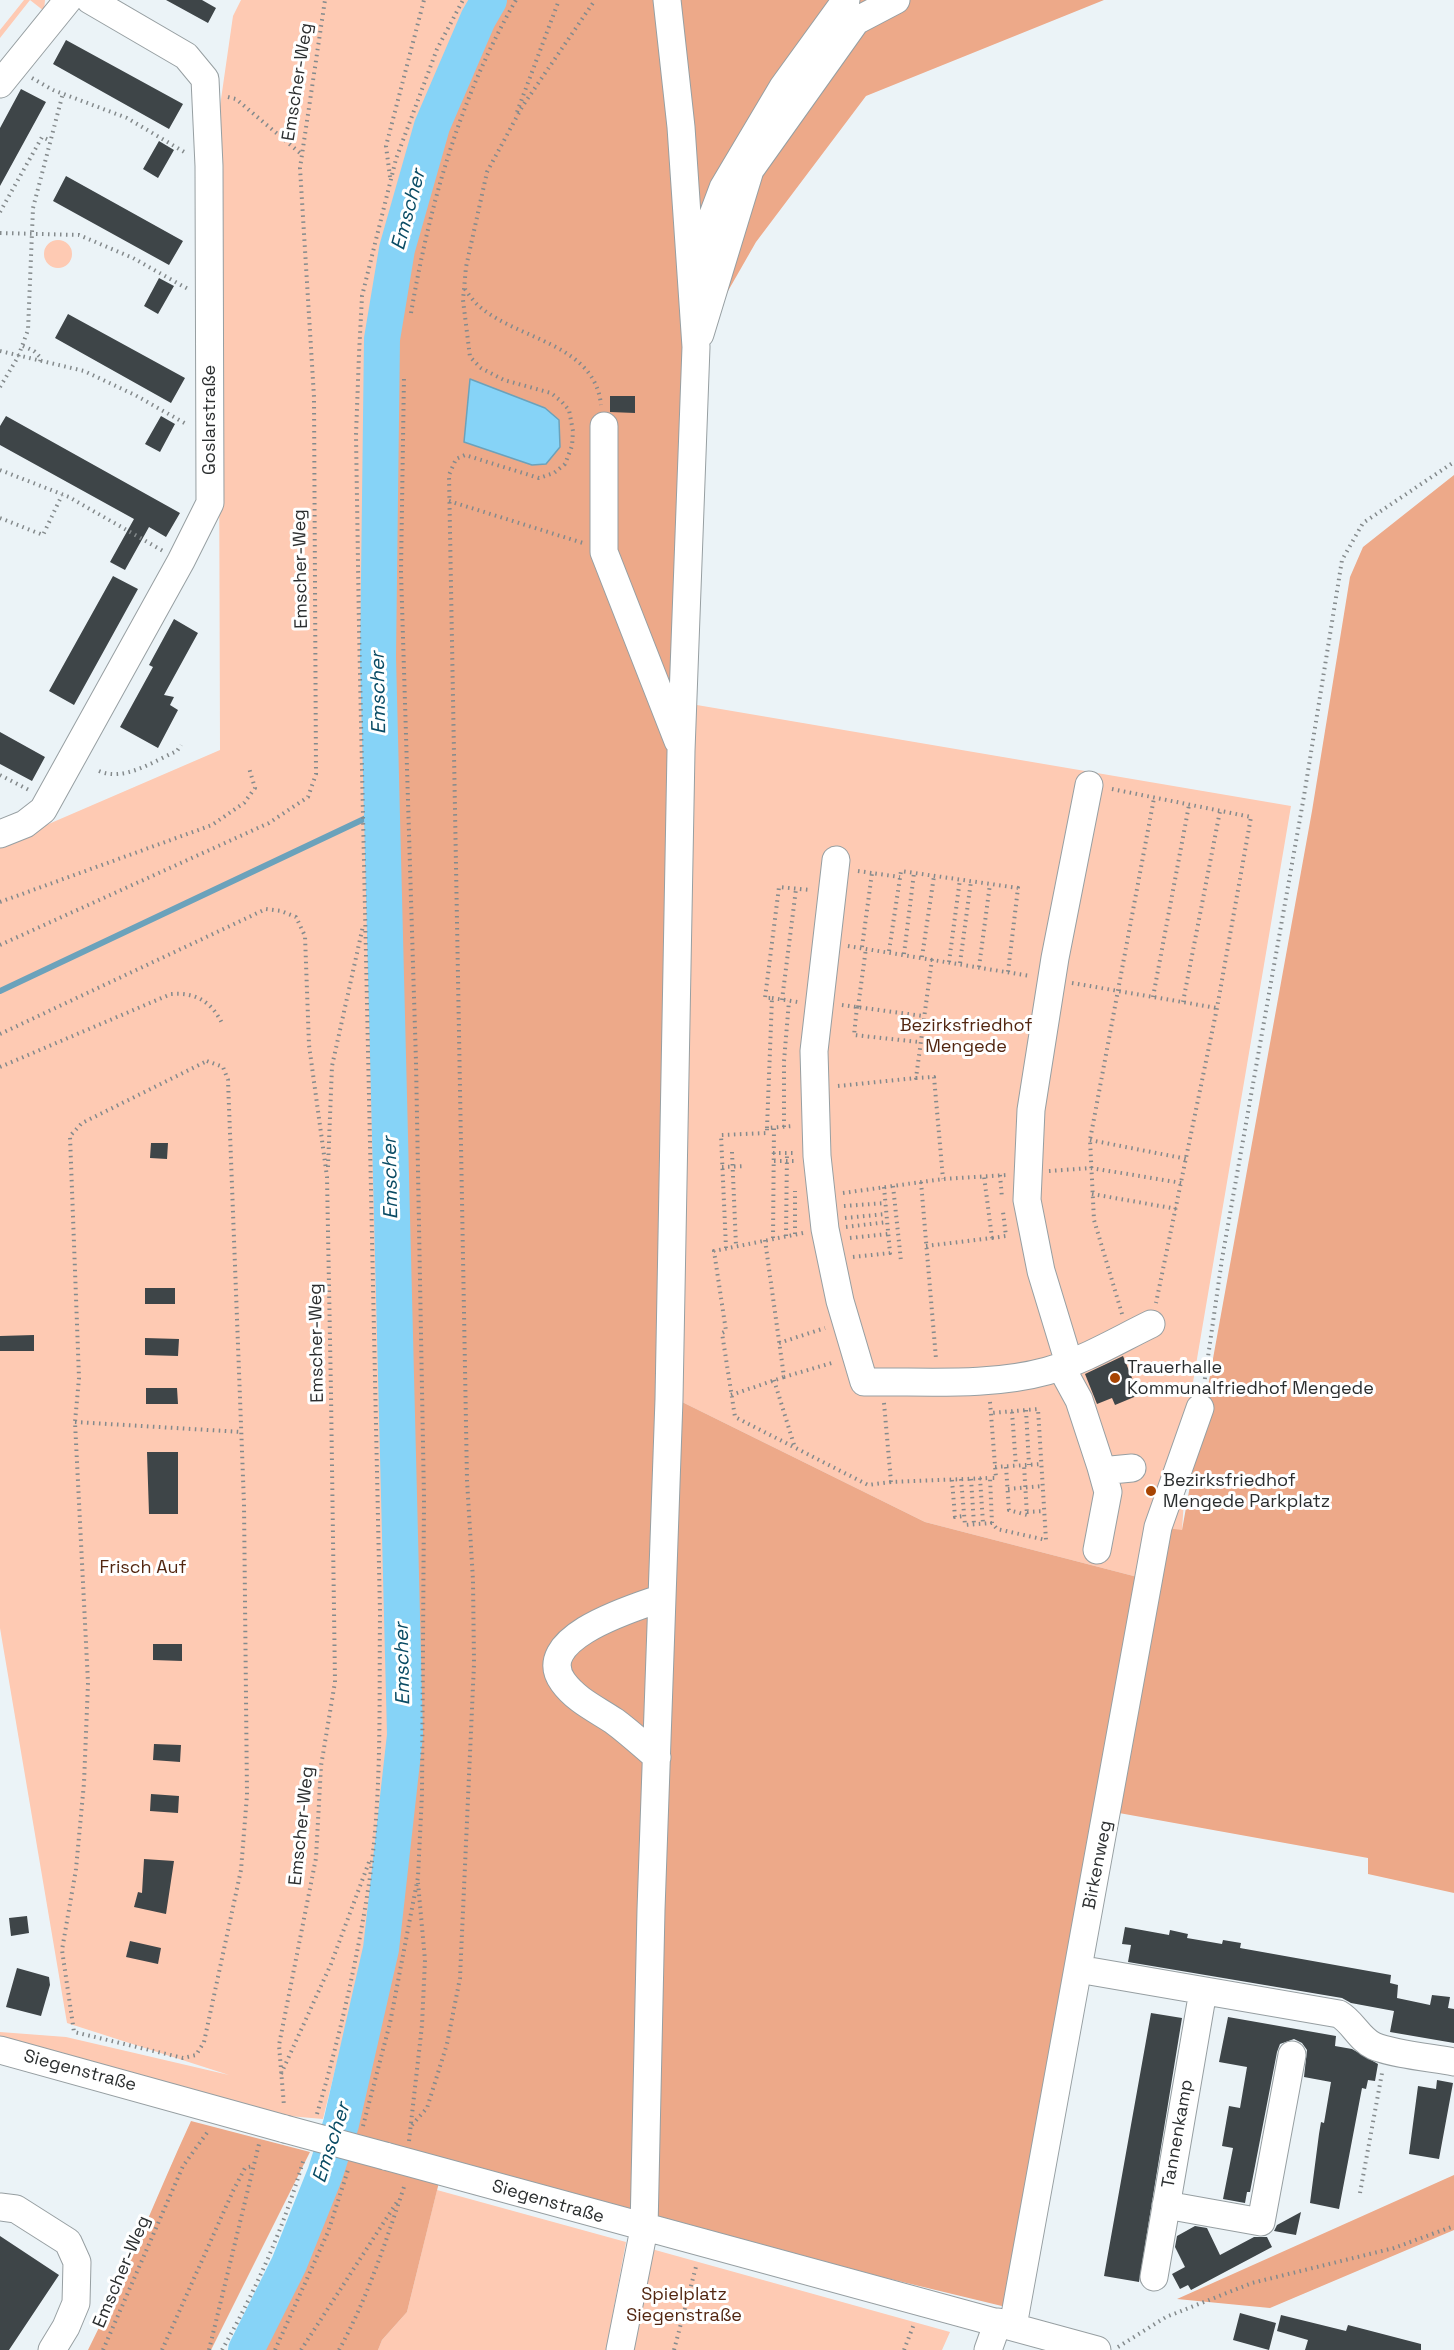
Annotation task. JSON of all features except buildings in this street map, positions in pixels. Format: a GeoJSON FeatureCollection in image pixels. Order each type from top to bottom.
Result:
{"type":"FeatureCollection","features":[{"type":"Feature","properties":{"kind":"street"},"geometry":{"type":"LineString","coordinates":[[6,76],[68,0]]}},
{"type":"Feature","properties":{"kind":"street","name":"Goslarstraße"},"geometry":{"type":"LineString","coordinates":[[0,834],[34,818],[48,801],[181,561],[210,503],[209,166],[205,79],[186,56],[90,0]]}},
{"type":"Feature","properties":{"kind":"street"},"geometry":{"type":"LineString","coordinates":[[620,2350],[644,2229],[677,1080],[681,751],[696,347],[681,127],[667,0]]}},
{"type":"Feature","properties":{"kind":"street"},"geometry":{"type":"LineString","coordinates":[[690,278],[723,188],[783,87],[846,0]]}},
{"type":"Feature","properties":{"kind":"street"},"geometry":{"type":"LineString","coordinates":[[696,347],[750,170],[856,21],[896,0]]}},
{"type":"Feature","properties":{"kind":"street"},"geometry":{"type":"LineString","coordinates":[[604,426],[604,552],[681,751]]}},
{"type":"Feature","properties":{"kind":"street"},"geometry":{"type":"LineString","coordinates":[[1089,785],[1052,980],[1031,1110],[1027,1200],[1041,1271],[1065,1365],[1108,1492],[1097,1550]]}},
{"type":"Feature","properties":{"kind":"street"},"geometry":{"type":"LineString","coordinates":[[845,865],[832,892],[820,1002],[814,1088],[825,1225],[846,1322],[864,1382],[988,1380],[1030,1375],[1065,1365],[1140,1330]]}},
{"type":"Feature","properties":{"kind":"street","name":"Birkenweg"},"geometry":{"type":"LineString","coordinates":[[988,2350],[1013,2326],[1087,1970],[1158,1527],[1200,1408]]}},
{"type":"Feature","properties":{"kind":"street"},"geometry":{"type":"LineString","coordinates":[[1101,1467],[1111,1470],[1132,1468]]}},
{"type":"Feature","properties":{"kind":"street"},"geometry":{"type":"LineString","coordinates":[[657,1757],[616,1722],[576,1697],[562,1681],[558,1671],[561,1652],[574,1636],[619,1614],[662,1598]]}},
{"type":"Feature","properties":{"kind":"street"},"geometry":{"type":"LineString","coordinates":[[1087,1970],[1339,2014],[1350,2020],[1362,2037],[1374,2046],[1454,2062]]}},
{"type":"Feature","properties":{"kind":"street","name":"Tannenkamp"},"geometry":{"type":"LineString","coordinates":[[1154,2277],[1203,1991]]}},
{"type":"Feature","properties":{"kind":"street","name":"Siegenstraße"},"geometry":{"type":"LineString","coordinates":[[0,2050],[644,2229],[1013,2326],[1059,2345],[1097,2350]]}},
{"type":"Feature","properties":{"kind":"street"},"geometry":{"type":"LineString","coordinates":[[1166,2205],[1261,2222],[1292,2055]]}},
{"type":"Feature","properties":{"kind":"street"},"geometry":{"type":"LineString","coordinates":[[0,2207],[16,2209],[68,2242],[77,2262],[76,2303],[52,2350]]}},
{"type":"Feature","properties":{"kind":"path","name":"Emscher-Weg"},"geometry":{"type":"LineString","coordinates":[[0,945],[269,823],[308,797],[316,774],[314,398],[300,153],[325,0]]}},
{"type":"Feature","properties":{"kind":"path"},"geometry":{"type":"LineString","coordinates":[[390,180],[386,146],[424,0]]}},
{"type":"Feature","properties":{"kind":"path"},"geometry":{"type":"LineString","coordinates":[[316,2120],[355,1964],[371,1856],[377,1773],[380,1613],[356,435],[362,296],[390,180],[437,49],[463,0]]}},
{"type":"Feature","properties":{"kind":"path"},"geometry":{"type":"LineString","coordinates":[[411,313],[422,253],[447,154],[470,96],[516,0]]}},
{"type":"Feature","properties":{"kind":"path"},"geometry":{"type":"LineString","coordinates":[[513,125],[559,0]]}},
{"type":"Feature","properties":{"kind":"path"},"geometry":{"type":"LineString","coordinates":[[412,2125],[427,2108],[447,2044],[460,1978],[474,1664],[473,1580],[467,1468],[449,475],[456,459],[465,455],[539,478],[554,473],[565,464],[572,446],[573,431],[569,410],[551,393],[504,380],[481,368],[470,357],[464,289],[466,267],[487,172],[513,125],[595,0]]}},
{"type":"Feature","properties":{"kind":"path"},"geometry":{"type":"LineString","coordinates":[[6,76],[63,93],[128,118],[209,166]]}},
{"type":"Feature","properties":{"kind":"path"},"geometry":{"type":"LineString","coordinates":[[207,91],[236,99],[300,153]]}},
{"type":"Feature","properties":{"kind":"path"},"geometry":{"type":"LineString","coordinates":[[0,387],[18,357],[28,330],[33,208],[63,93]]}},
{"type":"Feature","properties":{"kind":"path"},"geometry":{"type":"LineString","coordinates":[[0,212],[42,137],[51,141]]}},
{"type":"Feature","properties":{"kind":"path"},"geometry":{"type":"LineString","coordinates":[[0,233],[58,237],[79,235],[133,258],[210,300]]}},
{"type":"Feature","properties":{"kind":"path"},"geometry":{"type":"LineString","coordinates":[[464,289],[480,307],[517,329],[563,350],[589,372],[600,389],[604,426]]}},
{"type":"Feature","properties":{"kind":"path"},"geometry":{"type":"LineString","coordinates":[[23,346],[34,351],[41,358],[40,362]]}},
{"type":"Feature","properties":{"kind":"path"},"geometry":{"type":"LineString","coordinates":[[0,351],[84,371],[135,395],[210,438]]}},
{"type":"Feature","properties":{"kind":"path"},"geometry":{"type":"LineString","coordinates":[[339,2350],[353,2325],[387,2243],[402,2194],[400,2161],[412,2125],[425,1960],[418,1877],[423,1763],[424,1498],[416,1062],[401,572],[404,375]]}},
{"type":"Feature","properties":{"kind":"path"},"geometry":{"type":"LineString","coordinates":[[1200,1408],[1222,1259],[1305,796],[1342,560],[1363,523],[1454,462]]}},
{"type":"Feature","properties":{"kind":"path"},"geometry":{"type":"LineString","coordinates":[[0,470],[62,495],[181,561]]}},
{"type":"Feature","properties":{"kind":"path"},"geometry":{"type":"LineString","coordinates":[[0,518],[43,536],[62,495]]}},
{"type":"Feature","properties":{"kind":"path"},"geometry":{"type":"LineString","coordinates":[[449,501],[575,540],[604,552]]}},
{"type":"Feature","properties":{"kind":"path"},"geometry":{"type":"LineString","coordinates":[[99,771],[110,776],[121,775],[177,751],[181,745]]}},
{"type":"Feature","properties":{"kind":"path"},"geometry":{"type":"LineString","coordinates":[[0,902],[212,825],[244,803],[255,788],[249,768]]}},
{"type":"Feature","properties":{"kind":"path"},"geometry":{"type":"LineString","coordinates":[[0,775],[48,801]]}},
{"type":"Feature","properties":{"kind":"path"},"geometry":{"type":"LineString","coordinates":[[1089,785],[1251,817],[1177,1209],[1140,1330]]}},
{"type":"Feature","properties":{"kind":"path"},"geometry":{"type":"LineString","coordinates":[[1140,1330],[1094,1220],[1090,1140],[1154,798]]}},
{"type":"Feature","properties":{"kind":"path"},"geometry":{"type":"LineString","coordinates":[[1153,997],[1189,805]]}},
{"type":"Feature","properties":{"kind":"path"},"geometry":{"type":"LineString","coordinates":[[1183,1002],[1220,811]]}},
{"type":"Feature","properties":{"kind":"path"},"geometry":{"type":"LineString","coordinates":[[845,865],[872,873],[900,877]]}},
{"type":"Feature","properties":{"kind":"path"},"geometry":{"type":"LineString","coordinates":[[889,951],[901,871],[1018,888],[1008,972]]}},
{"type":"Feature","properties":{"kind":"path"},"geometry":{"type":"LineString","coordinates":[[872,873],[854,1035],[919,1042]]}},
{"type":"Feature","properties":{"kind":"path"},"geometry":{"type":"LineString","coordinates":[[904,954],[914,873]]}},
{"type":"Feature","properties":{"kind":"path"},"geometry":{"type":"LineString","coordinates":[[922,957],[934,876]]}},
{"type":"Feature","properties":{"kind":"path"},"geometry":{"type":"LineString","coordinates":[[949,962],[960,879]]}},
{"type":"Feature","properties":{"kind":"path"},"geometry":{"type":"LineString","coordinates":[[960,963],[971,881]]}},
{"type":"Feature","properties":{"kind":"path"},"geometry":{"type":"LineString","coordinates":[[979,967],[990,884]]}},
{"type":"Feature","properties":{"kind":"path"},"geometry":{"type":"LineString","coordinates":[[726,1248],[721,1135],[767,1133],[772,998],[765,998],[779,887],[832,892]]}},
{"type":"Feature","properties":{"kind":"path"},"geometry":{"type":"LineString","coordinates":[[782,1000],[796,889]]}},
{"type":"Feature","properties":{"kind":"path","name":"Emscher-Weg"},"geometry":{"type":"LineString","coordinates":[[0,1034],[266,909],[281,910],[296,917],[305,936],[309,1045],[327,1177],[335,1682],[321,1766],[316,1858],[279,2044],[283,2092]]}},
{"type":"Feature","properties":{"kind":"path"},"geometry":{"type":"LineString","coordinates":[[327,1177],[332,1066],[365,920]]}},
{"type":"Feature","properties":{"kind":"path"},"geometry":{"type":"LineString","coordinates":[[827,942],[1216,1008]]}},
{"type":"Feature","properties":{"kind":"path"},"geometry":{"type":"LineString","coordinates":[[916,1078],[919,1042],[932,959]]}},
{"type":"Feature","properties":{"kind":"path"},"geometry":{"type":"LineString","coordinates":[[0,1067],[171,994],[186,993],[200,997],[216,1011],[223,1025]]}},
{"type":"Feature","properties":{"kind":"path"},"geometry":{"type":"LineString","coordinates":[[784,1127],[784,1061],[789,1001]]}},
{"type":"Feature","properties":{"kind":"path"},"geometry":{"type":"LineString","coordinates":[[820,1002],[923,1016]]}},
{"type":"Feature","properties":{"kind":"path"},"geometry":{"type":"LineString","coordinates":[[207,1061],[223,1067],[228,1080],[242,1432],[248,1720],[247,1795],[242,1859],[204,2042],[196,2055],[183,2058],[74,2032],[62,1950],[76,1869],[84,1783],[88,1683],[75,1422],[79,1378],[70,1136],[82,1123],[207,1061]]}},
{"type":"Feature","properties":{"kind":"path"},"geometry":{"type":"LineString","coordinates":[[814,1088],[934,1077],[943,1179]]}},
{"type":"Feature","properties":{"kind":"path"},"geometry":{"type":"LineString","coordinates":[[767,1128],[816,1125]]}},
{"type":"Feature","properties":{"kind":"path"},"geometry":{"type":"LineString","coordinates":[[773,1238],[774,1127]]}},
{"type":"Feature","properties":{"kind":"path"},"geometry":{"type":"LineString","coordinates":[[1090,1140],[1187,1159]]}},
{"type":"Feature","properties":{"kind":"path"},"geometry":{"type":"LineString","coordinates":[[732,1152],[736,1246]]}},
{"type":"Feature","properties":{"kind":"path"},"geometry":{"type":"LineString","coordinates":[[773,1153],[796,1153],[796,1172]]}},
{"type":"Feature","properties":{"kind":"path"},"geometry":{"type":"LineString","coordinates":[[786,1236],[787,1153]]}},
{"type":"Feature","properties":{"kind":"path"},"geometry":{"type":"LineString","coordinates":[[774,1161],[796,1161]]}},
{"type":"Feature","properties":{"kind":"path"},"geometry":{"type":"LineString","coordinates":[[722,1167],[745,1166]]}},
{"type":"Feature","properties":{"kind":"path"},"geometry":{"type":"LineString","coordinates":[[825,1225],[884,1187],[943,1179],[1091,1168],[1182,1183]]}},
{"type":"Feature","properties":{"kind":"path"},"geometry":{"type":"LineString","coordinates":[[927,1246],[1006,1236],[1000,1175]]}},
{"type":"Feature","properties":{"kind":"path"},"geometry":{"type":"LineString","coordinates":[[984,1176],[992,1238]]}},
{"type":"Feature","properties":{"kind":"path"},"geometry":{"type":"LineString","coordinates":[[795,1182],[795,1234]]}},
{"type":"Feature","properties":{"kind":"path"},"geometry":{"type":"LineString","coordinates":[[921,1182],[938,1381]]}},
{"type":"Feature","properties":{"kind":"path"},"geometry":{"type":"LineString","coordinates":[[893,1186],[901,1260]]}},
{"type":"Feature","properties":{"kind":"path"},"geometry":{"type":"LineString","coordinates":[[825,1225],[891,1253],[884,1187]]}},
{"type":"Feature","properties":{"kind":"path"},"geometry":{"type":"LineString","coordinates":[[1092,1194],[1177,1209]]}},
{"type":"Feature","properties":{"kind":"path"},"geometry":{"type":"LineString","coordinates":[[886,1203],[795,1234],[714,1251],[726,1331],[722,1333],[735,1417],[868,1485],[996,1478],[988,1380]]}},
{"type":"Feature","properties":{"kind":"path"},"geometry":{"type":"LineString","coordinates":[[825,1225],[886,1214]]}},
{"type":"Feature","properties":{"kind":"path"},"geometry":{"type":"LineString","coordinates":[[825,1225],[887,1222]]}},
{"type":"Feature","properties":{"kind":"path"},"geometry":{"type":"LineString","coordinates":[[825,1225],[888,1234]]}},
{"type":"Feature","properties":{"kind":"path"},"geometry":{"type":"LineString","coordinates":[[765,1240],[784,1377]]}},
{"type":"Feature","properties":{"kind":"path"},"geometry":{"type":"LineString","coordinates":[[779,1343],[846,1322]]}},
{"type":"Feature","properties":{"kind":"path"},"geometry":{"type":"LineString","coordinates":[[731,1395],[856,1356]]}},
{"type":"Feature","properties":{"kind":"path"},"geometry":{"type":"LineString","coordinates":[[774,1380],[795,1448]]}},
{"type":"Feature","properties":{"kind":"path"},"geometry":{"type":"LineString","coordinates":[[882,1382],[891,1482]]}},
{"type":"Feature","properties":{"kind":"path"},"geometry":{"type":"LineString","coordinates":[[990,1478],[992,1522],[997,1528],[1046,1540],[1038,1409],[991,1413]]}},
{"type":"Feature","properties":{"kind":"path"},"geometry":{"type":"LineString","coordinates":[[1026,1410],[1027,1512]]}},
{"type":"Feature","properties":{"kind":"path"},"geometry":{"type":"LineString","coordinates":[[1012,1412],[1016,1466]]}},
{"type":"Feature","properties":{"kind":"path"},"geometry":{"type":"LineString","coordinates":[[75,1422],[242,1432]]}},
{"type":"Feature","properties":{"kind":"path"},"geometry":{"type":"LineString","coordinates":[[995,1467],[1042,1464]]}},
{"type":"Feature","properties":{"kind":"path"},"geometry":{"type":"LineString","coordinates":[[1006,1467],[1009,1510],[1027,1515],[1027,1512],[1045,1511]]}},
{"type":"Feature","properties":{"kind":"path"},"geometry":{"type":"LineString","coordinates":[[980,1478],[983,1523]]}},
{"type":"Feature","properties":{"kind":"path"},"geometry":{"type":"LineString","coordinates":[[961,1479],[964,1525],[992,1522]]}},
{"type":"Feature","properties":{"kind":"path"},"geometry":{"type":"LineString","coordinates":[[970,1479],[974,1524]]}},
{"type":"Feature","properties":{"kind":"path"},"geometry":{"type":"LineString","coordinates":[[952,1480],[955,1517],[964,1516]]}},
{"type":"Feature","properties":{"kind":"path"},"geometry":{"type":"LineString","coordinates":[[1008,1489],[1043,1486]]}},
{"type":"Feature","properties":{"kind":"path"},"geometry":{"type":"LineString","coordinates":[[280,2076],[331,1964],[371,1856]]}},
{"type":"Feature","properties":{"kind":"path"},"geometry":{"type":"LineString","coordinates":[[362,2130],[390,2023],[418,1877]]}},
{"type":"Feature","properties":{"kind":"path"},"geometry":{"type":"LineString","coordinates":[[1360,2193],[1386,2049]]}},
{"type":"Feature","properties":{"kind":"path","name":"Emscher-Weg"},"geometry":{"type":"LineString","coordinates":[[103,2350],[183,2166],[208,2134],[218,2110]]}},
{"type":"Feature","properties":{"kind":"path"},"geometry":{"type":"LineString","coordinates":[[209,2350],[253,2166],[275,2126]]}},
{"type":"Feature","properties":{"kind":"path"},"geometry":{"type":"LineString","coordinates":[[222,2350],[270,2252],[294,2194],[306,2152]]}},
{"type":"Feature","properties":{"kind":"path"},"geometry":{"type":"LineString","coordinates":[[275,2350],[328,2232],[352,2160]]}},
{"type":"Feature","properties":{"kind":"path"},"geometry":{"type":"LineString","coordinates":[[162,2350],[233,2191],[245,2168],[253,2166]]}},
{"type":"Feature","properties":{"kind":"path"},"geometry":{"type":"LineString","coordinates":[[301,2350],[383,2228],[402,2194]]}},
{"type":"Feature","properties":{"kind":"path"},"geometry":{"type":"LineString","coordinates":[[1114,2350],[1166,2318],[1252,2283],[1394,2248],[1454,2226]]}},
{"type":"Feature","properties":{"kind":"path"},"geometry":{"type":"LineString","coordinates":[[674,2350],[702,2244]]}},
{"type":"Feature","properties":{"kind":"path"},"geometry":{"type":"LineString","coordinates":[[904,2350],[922,2303]]}},
{"type":"Feature","properties":{"kind":"green space"},"geometry":{"type":"Polygon","coordinates":[[[24,0],[30,0],[0,38],[0,30],[24,0]]]}},
{"type":"Feature","properties":{"kind":"green space"},"geometry":{"type":"Polygon","coordinates":[[[30,0],[45,0],[44,11],[30,0]]]}},
{"type":"Feature","properties":{"kind":"green space","name":"Frisch Auf"},"geometry":{"type":"Polygon","coordinates":[[[241,0],[489,0],[478,19],[432,126],[397,249],[382,339],[378,657],[405,1735],[394,1831],[323,2119],[289,2116],[0,2040],[0,2032],[66,2037],[229,2075],[67,2023],[0,1628],[0,845],[220,750],[218,120],[233,16],[241,0]]]}},
{"type":"Feature","properties":{"kind":"green space"},"geometry":{"type":"Polygon","coordinates":[[[58,240],[68,244],[72,254],[68,264],[58,268],[48,264],[44,254],[48,244],[58,240]]]}},
{"type":"Feature","properties":{"kind":"green space","name":"Bezirksfriedhof Mengede"},"geometry":{"type":"Polygon","coordinates":[[[691,704],[1291,806],[1191,1394],[1182,1530],[1149,1580],[925,1522],[676,1399],[691,704]]]}},
{"type":"Feature","properties":{"kind":"green space"},"geometry":{"type":"Polygon","coordinates":[[[437,2190],[626,2242],[606,2350],[378,2350],[382,2340],[407,2312],[437,2190]]]}},
{"type":"Feature","properties":{"kind":"green space","name":"Spielplatz Siegenstraße"},"geometry":{"type":"Polygon","coordinates":[[[648,2248],[950,2332],[942,2350],[629,2350],[648,2248]]]}},
{"type":"Feature","properties":{"kind":"shaded area"},"geometry":{"type":"Polygon","coordinates":[[[489,0],[1104,0],[866,96],[756,242],[696,347],[676,1399],[925,1522],[1149,1580],[1158,1527],[1182,1530],[1312,811],[1350,577],[1363,547],[1454,475],[1454,1893],[1368,1874],[1368,1858],[1108,1811],[1006,2307],[882,2277],[445,2158],[407,2312],[382,2340],[378,2350],[246,2350],[289,2264],[325,2174],[341,2123],[381,1949],[405,1735],[378,657],[382,339],[397,249],[432,126],[478,19],[489,0]]]}},
{"type":"Feature","properties":{"kind":"shaded area"},"geometry":{"type":"Polygon","coordinates":[[[191,2121],[310,2152],[211,2350],[88,2350],[115,2293],[191,2121]]]}},
{"type":"Feature","properties":{"kind":"shaded area"},"geometry":{"type":"Polygon","coordinates":[[[1454,2175],[1454,2230],[1270,2308],[1177,2299],[1454,2175]]]}},
{"type":"Feature","properties":{"kind":"water"},"geometry":{"type":"Polygon","coordinates":[[[470,379],[545,408],[559,420],[560,447],[546,464],[532,465],[464,442],[470,379]]]}},
{"type":"Feature","properties":{"kind":"waterway","name":"Emscher"},"geometry":{"type":"LineString","coordinates":[[246,2350],[289,2264],[325,2174],[341,2124],[381,1949],[405,1735],[378,657],[382,339],[397,249],[432,126],[478,19],[489,0]]}},
{"type":"Feature","properties":{"kind":"waterway"},"geometry":{"type":"LineString","coordinates":[[0,991],[383,810]]}},
{"type":"Feature","properties":{"kind":"place","name":"Trauerhalle Kommunalfriedhof Mengede"},"geometry":{"type":"Point","coordinates":[1115,1378]}},
{"type":"Feature","properties":{"kind":"place","name":"Bezirksfriedhof Mengede Parkplatz"},"geometry":{"type":"Point","coordinates":[1151,1491]}}]}
